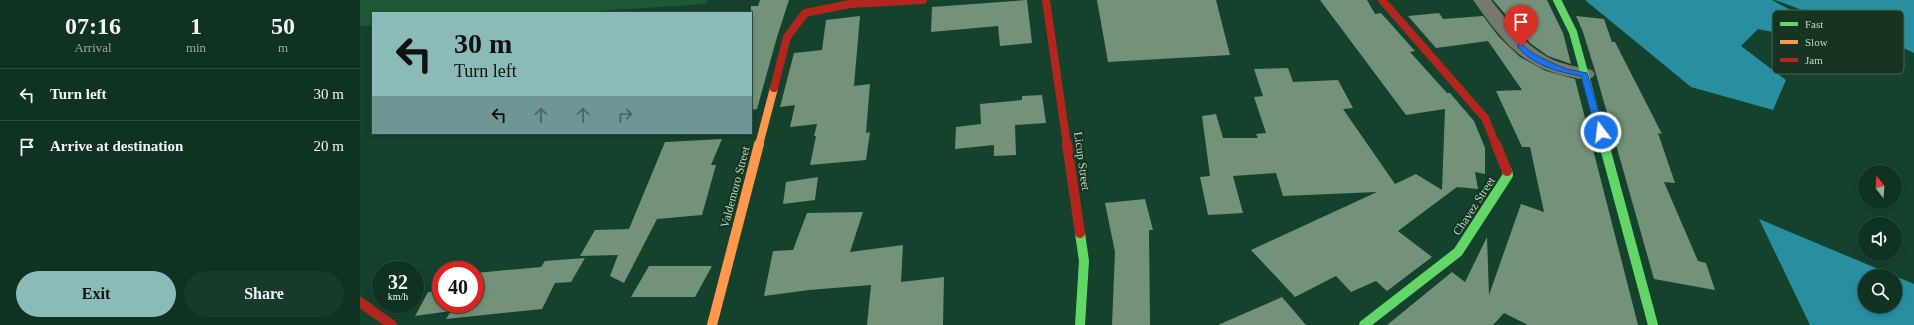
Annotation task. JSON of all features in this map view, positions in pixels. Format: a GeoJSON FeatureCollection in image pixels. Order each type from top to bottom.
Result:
{"type":"FeatureCollection","features":[{"type":"Feature","properties":{"kind":"street","name":"Valdemoro Street"},"geometry":{"type":"LineString","coordinates":[[712,325],[787,37],[805,13],[850,4],[923,0]]}},
{"type":"Feature","properties":{"kind":"street","name":"Licup Street"},"geometry":{"type":"LineString","coordinates":[[1046,0],[1084,261],[1080,325]]}},
{"type":"Feature","properties":{"kind":"street","name":"Chavez Street"},"geometry":{"type":"LineString","coordinates":[[1364,325],[1458,252],[1508,175],[1485,118],[1382,0]]}},
{"type":"Feature","properties":{"kind":"street"},"geometry":{"type":"LineString","coordinates":[[1482,0],[1511,37],[1531,56],[1564,71],[1584,74]]}},
{"type":"Feature","properties":{"kind":"street"},"geometry":{"type":"LineString","coordinates":[[1557,0],[1573,32],[1653,325]]}},
{"type":"Feature","properties":{"kind":"street"},"geometry":{"type":"LineString","coordinates":[[360,302],[392,325]]}},
{"type":"Feature","properties":{"kind":"shaded area"},"geometry":{"type":"Polygon","coordinates":[[[360,0],[708,0],[705,4],[581,12],[372,12],[372,25],[360,26],[360,0]]]}},
{"type":"Feature","properties":{"kind":"water"},"geometry":{"type":"Polygon","coordinates":[[[1585,0],[1772,0],[1790,10],[1772,10],[1772,32],[1758,29],[1741,46],[1772,69],[1772,74],[1778,74],[1786,80],[1773,110],[1691,87],[1585,0]]]}},
{"type":"Feature","properties":{"kind":"water"},"geometry":{"type":"Polygon","coordinates":[[[1775,0],[1914,0],[1914,53],[1904,48],[1904,10],[1802,10],[1775,0]]]}},
{"type":"Feature","properties":{"kind":"water"},"geometry":{"type":"Polygon","coordinates":[[[1759,219],[1878,269],[1858,269],[1858,313],[1902,313],[1902,279],[1914,284],[1914,325],[1810,325],[1759,219]]]}},
{"type":"Feature","properties":{"kind":"building"},"geometry":{"type":"Polygon","coordinates":[[[760,0],[789,0],[757,109],[752,110],[751,6],[758,6],[760,0]]]}},
{"type":"Feature","properties":{"kind":"building"},"geometry":{"type":"Polygon","coordinates":[[[1027,0],[1032,43],[1000,46],[998,26],[931,32],[932,7],[1027,0]]]}},
{"type":"Feature","properties":{"kind":"building"},"geometry":{"type":"Polygon","coordinates":[[[1097,0],[1216,0],[1230,55],[1108,62],[1097,0]]]}},
{"type":"Feature","properties":{"kind":"building"},"geometry":{"type":"Polygon","coordinates":[[[1320,0],[1367,0],[1375,14],[1381,13],[1415,51],[1410,52],[1447,93],[1450,93],[1474,121],[1485,148],[1485,174],[1475,172],[1478,189],[1457,187],[1398,231],[1432,257],[1387,291],[1376,281],[1351,292],[1336,276],[1295,297],[1251,250],[1377,192],[1283,196],[1276,173],[1233,176],[1243,213],[1208,215],[1200,177],[1210,176],[1202,116],[1216,114],[1223,138],[1258,138],[1256,134],[1266,133],[1254,97],[1263,96],[1254,69],[1288,68],[1293,82],[1338,80],[1353,108],[1343,109],[1395,184],[1416,174],[1442,190],[1445,109],[1406,115],[1320,0]]]}},
{"type":"Feature","properties":{"kind":"building"},"geometry":{"type":"Polygon","coordinates":[[[1493,0],[1547,0],[1563,33],[1571,64],[1548,56],[1530,43],[1493,0]]]}},
{"type":"Feature","properties":{"kind":"building"},"geometry":{"type":"Polygon","coordinates":[[[1439,13],[1443,19],[1483,16],[1499,37],[1520,57],[1546,71],[1575,79],[1638,325],[1528,325],[1504,313],[1493,325],[1387,325],[1452,272],[1465,282],[1487,237],[1489,295],[1521,204],[1544,212],[1530,147],[1522,147],[1496,91],[1522,90],[1488,41],[1436,48],[1408,16],[1439,13]]]}},
{"type":"Feature","properties":{"kind":"building"},"geometry":{"type":"Polygon","coordinates":[[[860,16],[854,86],[870,84],[866,133],[870,132],[866,160],[810,165],[817,124],[790,127],[795,105],[780,107],[794,53],[822,50],[826,20],[860,16]]]}},
{"type":"Feature","properties":{"kind":"building"},"geometry":{"type":"Polygon","coordinates":[[[1576,16],[1604,19],[1612,42],[1615,42],[1662,134],[1658,133],[1675,183],[1664,182],[1698,261],[1706,263],[1715,290],[1654,279],[1596,74],[1583,32],[1576,16]]]}},
{"type":"Feature","properties":{"kind":"building"},"geometry":{"type":"Polygon","coordinates":[[[1042,95],[1046,123],[1015,125],[1016,155],[994,156],[994,145],[955,149],[956,127],[981,124],[980,104],[1022,100],[1022,96],[1042,95]]]}},
{"type":"Feature","properties":{"kind":"building"},"geometry":{"type":"Polygon","coordinates":[[[722,139],[711,165],[716,165],[702,215],[657,219],[624,283],[610,276],[618,255],[580,256],[595,230],[629,229],[665,142],[722,139]]]}},
{"type":"Feature","properties":{"kind":"building"},"geometry":{"type":"Polygon","coordinates":[[[818,177],[815,200],[783,204],[786,182],[818,177]]]}},
{"type":"Feature","properties":{"kind":"building"},"geometry":{"type":"Polygon","coordinates":[[[1145,199],[1153,230],[1149,230],[1150,325],[1112,325],[1115,252],[1105,203],[1145,199]]]}},
{"type":"Feature","properties":{"kind":"building"},"geometry":{"type":"Polygon","coordinates":[[[863,212],[850,252],[903,245],[901,282],[944,277],[943,325],[867,325],[871,285],[809,290],[764,296],[773,251],[793,250],[807,213],[863,212]]]}},
{"type":"Feature","properties":{"kind":"building"},"geometry":{"type":"Polygon","coordinates":[[[585,258],[571,282],[555,283],[542,309],[446,319],[450,313],[484,313],[484,272],[541,267],[545,261],[585,258]]]}},
{"type":"Feature","properties":{"kind":"building"},"geometry":{"type":"Polygon","coordinates":[[[649,266],[712,266],[695,297],[631,297],[649,266]]]}},
{"type":"Feature","properties":{"kind":"building"},"geometry":{"type":"Polygon","coordinates":[[[432,290],[432,313],[437,313],[415,316],[417,313],[424,313],[424,299],[428,292],[432,290]]]}},
{"type":"Feature","properties":{"kind":"building"},"geometry":{"type":"Polygon","coordinates":[[[1282,297],[1306,325],[1218,325],[1282,297]]]}},
{"type":"Feature","properties":{"kind":"traffic: fast"},"geometry":{"type":"LineString","coordinates":[[1557,0],[1573,32],[1653,325]]}},
{"type":"Feature","properties":{"kind":"traffic: fast"},"geometry":{"type":"LineString","coordinates":[[1364,325],[1458,252],[1508,175],[1507,171]]}},
{"type":"Feature","properties":{"kind":"traffic: fast"},"geometry":{"type":"LineString","coordinates":[[1080,233],[1084,261],[1080,325]]}},
{"type":"Feature","properties":{"kind":"traffic: slow"},"geometry":{"type":"LineString","coordinates":[[712,325],[774,88]]}},
{"type":"Feature","properties":{"kind":"traffic: jam"},"geometry":{"type":"LineString","coordinates":[[774,88],[787,37],[805,13],[850,4],[923,0]]}},
{"type":"Feature","properties":{"kind":"traffic: jam"},"geometry":{"type":"LineString","coordinates":[[1046,0],[1080,233]]}},
{"type":"Feature","properties":{"kind":"traffic: jam"},"geometry":{"type":"LineString","coordinates":[[1382,0],[1485,118],[1507,171]]}},
{"type":"Feature","properties":{"kind":"traffic: jam"},"geometry":{"type":"LineString","coordinates":[[360,302],[392,325]]}},
{"type":"Feature","properties":{"kind":"route"},"geometry":{"type":"LineString","coordinates":[[1521,46],[1531,56],[1547,64],[1564,71],[1584,74],[1601,132]]}}]}
